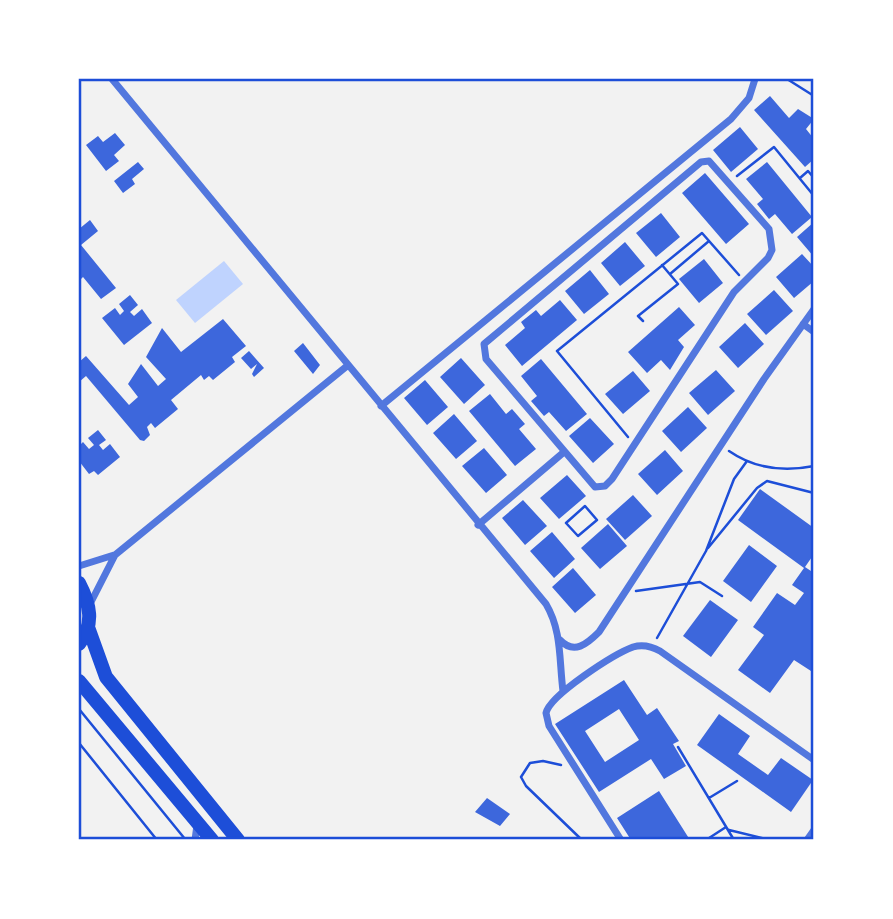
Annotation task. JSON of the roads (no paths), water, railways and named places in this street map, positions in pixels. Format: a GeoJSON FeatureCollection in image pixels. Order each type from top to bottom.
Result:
{"type":"FeatureCollection","features":[{"type":"Feature","properties":{"kind":"highway"},"geometry":{"type":"LineString","coordinates":[[79,583],[89,608],[88,627],[106,677],[239,840]]}},
{"type":"Feature","properties":{"kind":"highway"},"geometry":{"type":"LineString","coordinates":[[79,644],[88,627]]}},
{"type":"Feature","properties":{"kind":"highway"},"geometry":{"type":"LineString","coordinates":[[79,681],[212,840]]}},
{"type":"Feature","properties":{"kind":"street"},"geometry":{"type":"LineString","coordinates":[[112,79],[546,604],[560,640],[557,651],[563,691]]}},
{"type":"Feature","properties":{"kind":"street"},"geometry":{"type":"LineString","coordinates":[[381,406],[731,119],[749,98],[755,79]]}},
{"type":"Feature","properties":{"kind":"street"},"geometry":{"type":"LineString","coordinates":[[701,162],[710,162],[769,229],[773,242],[768,258],[743,280],[612,479],[599,487],[590,483],[564,452],[486,359],[483,350],[485,341],[701,162]]}},
{"type":"Feature","properties":{"kind":"street"},"geometry":{"type":"LineString","coordinates":[[560,640],[574,648],[585,645],[603,626],[721,444],[814,309]]}},
{"type":"Feature","properties":{"kind":"street"},"geometry":{"type":"LineString","coordinates":[[803,324],[814,332]]}},
{"type":"Feature","properties":{"kind":"street"},"geometry":{"type":"LineString","coordinates":[[79,566],[115,555],[347,366]]}},
{"type":"Feature","properties":{"kind":"street"},"geometry":{"type":"LineString","coordinates":[[478,524],[564,452]]}},
{"type":"Feature","properties":{"kind":"street"},"geometry":{"type":"LineString","coordinates":[[89,608],[115,555]]}},
{"type":"Feature","properties":{"kind":"street"},"geometry":{"type":"LineString","coordinates":[[621,840],[547,719],[547,707],[563,691],[629,649],[652,647],[814,760]]}},
{"type":"Feature","properties":{"kind":"street"},"geometry":{"type":"LineString","coordinates":[[195,840],[196,821]]}},
{"type":"Feature","properties":{"kind":"street"},"geometry":{"type":"LineString","coordinates":[[807,840],[814,830]]}},
{"type":"Feature","properties":{"kind":"water"},"geometry":{"type":"Polygon","coordinates":[[[224,261],[243,284],[195,323],[176,300],[224,261]]]}}]}
